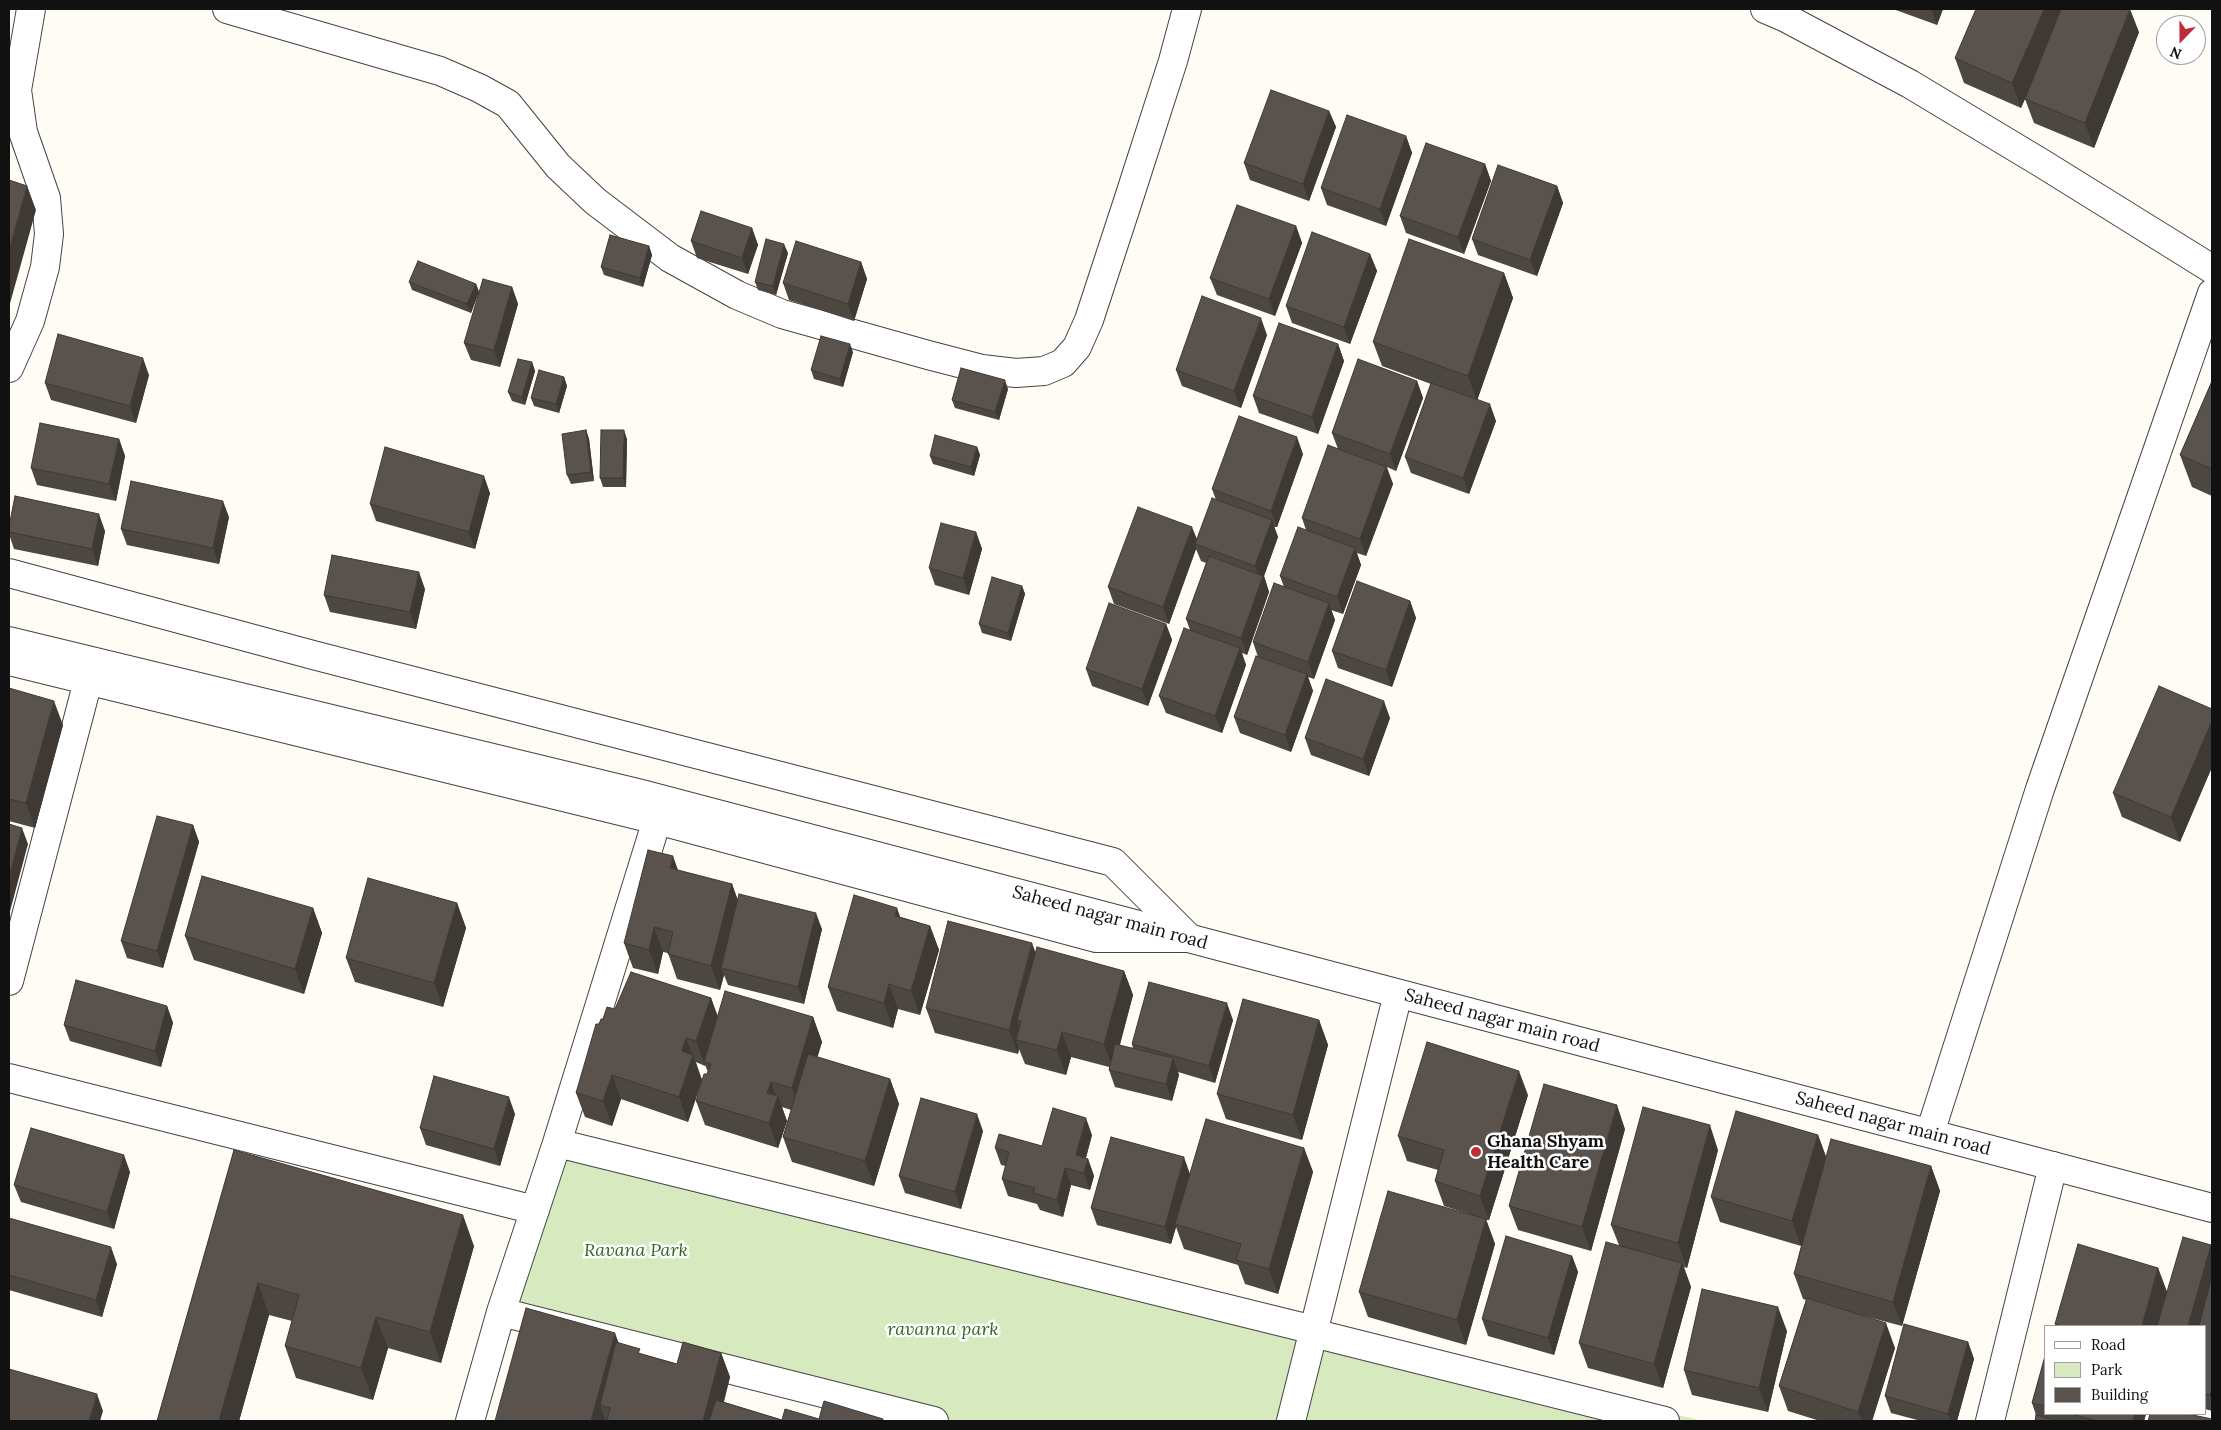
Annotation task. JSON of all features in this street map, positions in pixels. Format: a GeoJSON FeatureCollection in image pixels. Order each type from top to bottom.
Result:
{"type":"FeatureCollection","features":[{"type":"Feature","properties":{"kind":"street"},"geometry":{"type":"LineString","coordinates":[[9,368],[30,321],[45,267],[49,234],[46,198],[23,132],[17,90],[31,9]]}},
{"type":"Feature","properties":{"kind":"street"},"geometry":{"type":"LineString","coordinates":[[227,9],[440,71],[494,96],[508,104],[558,166],[595,201],[670,258],[737,295],[782,314],[909,350],[982,369],[1016,373],[1044,371],[1064,363],[1077,347],[1089,320],[1127,204],[1173,61],[1187,9]]}},
{"type":"Feature","properties":{"kind":"street"},"geometry":{"type":"LineString","coordinates":[[1764,9],[1786,18],[1910,84],[2044,164],[2212,269]]}},
{"type":"Feature","properties":{"kind":"street"},"geometry":{"type":"LineString","coordinates":[[1930,1133],[2040,789],[2212,293]]}},
{"type":"Feature","properties":{"kind":"street"},"geometry":{"type":"LineString","coordinates":[[9,573],[312,655],[1113,862],[1188,938]]}},
{"type":"Feature","properties":{"kind":"street","name":"Saheed nagar main road"},"geometry":{"type":"LineString","coordinates":[[9,642],[633,791],[2212,1208]]}},
{"type":"Feature","properties":{"kind":"street"},"geometry":{"type":"LineString","coordinates":[[9,661],[657,820],[1096,938],[1188,938]]}},
{"type":"Feature","properties":{"kind":"street"},"geometry":{"type":"LineString","coordinates":[[9,981],[88,681]]}},
{"type":"Feature","properties":{"kind":"street"},"geometry":{"type":"LineString","coordinates":[[470,1421],[501,1312],[557,1143],[657,820]]}},
{"type":"Feature","properties":{"kind":"street"},"geometry":{"type":"LineString","coordinates":[[1291,1421],[1398,994]]}},
{"type":"Feature","properties":{"kind":"street"},"geometry":{"type":"LineString","coordinates":[[9,1078],[535,1210]]}},
{"type":"Feature","properties":{"kind":"street"},"geometry":{"type":"LineString","coordinates":[[557,1143],[1314,1330],[1317,1334],[1665,1421]]}},
{"type":"Feature","properties":{"kind":"street"},"geometry":{"type":"LineString","coordinates":[[1990,1421],[2053,1166]]}},
{"type":"Feature","properties":{"kind":"street"},"geometry":{"type":"LineString","coordinates":[[501,1312],[934,1421]]}},
{"type":"Feature","properties":{"kind":"green space","name":"Ravana Park"},"geometry":{"type":"Polygon","coordinates":[[[552,1156],[702,1178],[1703,1421],[933,1421],[501,1312],[552,1156]]]}},
{"type":"Feature","properties":{"kind":"building"},"geometry":{"type":"Polygon","coordinates":[[[1976,9],[2044,9],[2012,83],[1955,58],[1976,9]]]}},
{"type":"Feature","properties":{"kind":"building"},"geometry":{"type":"Polygon","coordinates":[[[2061,9],[2130,9],[2085,123],[2025,99],[2061,9]]]}},
{"type":"Feature","properties":{"kind":"building"},"geometry":{"type":"Polygon","coordinates":[[[1271,90],[1329,111],[1303,184],[1244,163],[1271,90]]]}},
{"type":"Feature","properties":{"kind":"building"},"geometry":{"type":"Polygon","coordinates":[[[1347,115],[1406,136],[1380,209],[1321,188],[1347,115]]]}},
{"type":"Feature","properties":{"kind":"building"},"geometry":{"type":"Polygon","coordinates":[[[1426,143],[1485,164],[1458,237],[1400,216],[1426,143]]]}},
{"type":"Feature","properties":{"kind":"building"},"geometry":{"type":"Polygon","coordinates":[[[1498,165],[1557,186],[1530,260],[1472,239],[1498,165]]]}},
{"type":"Feature","properties":{"kind":"building"},"geometry":{"type":"Polygon","coordinates":[[[9,180],[27,186],[9,250],[9,180]]]}},
{"type":"Feature","properties":{"kind":"building"},"geometry":{"type":"Polygon","coordinates":[[[1237,205],[1296,226],[1269,299],[1210,278],[1237,205]]]}},
{"type":"Feature","properties":{"kind":"building"},"geometry":{"type":"Polygon","coordinates":[[[701,211],[752,228],[742,258],[691,241],[701,211]]]}},
{"type":"Feature","properties":{"kind":"building"},"geometry":{"type":"Polygon","coordinates":[[[1312,232],[1370,254],[1344,327],[1286,306],[1312,232]]]}},
{"type":"Feature","properties":{"kind":"building"},"geometry":{"type":"Polygon","coordinates":[[[610,235],[649,246],[640,278],[601,267],[610,235]]]}},
{"type":"Feature","properties":{"kind":"building"},"geometry":{"type":"Polygon","coordinates":[[[766,239],[784,244],[773,286],[755,282],[766,239]]]}},
{"type":"Feature","properties":{"kind":"building"},"geometry":{"type":"Polygon","coordinates":[[[1409,239],[1504,273],[1468,376],[1373,342],[1409,239]]]}},
{"type":"Feature","properties":{"kind":"building"},"geometry":{"type":"Polygon","coordinates":[[[796,241],[861,262],[848,304],[783,283],[796,241]]]}},
{"type":"Feature","properties":{"kind":"building"},"geometry":{"type":"Polygon","coordinates":[[[418,261],[476,284],[467,304],[409,282],[418,261]]]}},
{"type":"Feature","properties":{"kind":"building"},"geometry":{"type":"Polygon","coordinates":[[[483,279],[512,287],[494,350],[464,343],[483,279]]]}},
{"type":"Feature","properties":{"kind":"building"},"geometry":{"type":"Polygon","coordinates":[[[1202,296],[1261,318],[1234,391],[1176,370],[1202,296]]]}},
{"type":"Feature","properties":{"kind":"building"},"geometry":{"type":"Polygon","coordinates":[[[1279,323],[1338,344],[1312,417],[1253,396],[1279,323]]]}},
{"type":"Feature","properties":{"kind":"building"},"geometry":{"type":"Polygon","coordinates":[[[58,334],[143,358],[130,406],[45,383],[58,334]]]}},
{"type":"Feature","properties":{"kind":"building"},"geometry":{"type":"Polygon","coordinates":[[[821,336],[850,344],[840,379],[811,370],[821,336]]]}},
{"type":"Feature","properties":{"kind":"building"},"geometry":{"type":"Polygon","coordinates":[[[518,359],[532,362],[522,397],[508,392],[518,359]]]}},
{"type":"Feature","properties":{"kind":"building"},"geometry":{"type":"Polygon","coordinates":[[[1358,359],[1417,381],[1390,454],[1332,433],[1358,359]]]}},
{"type":"Feature","properties":{"kind":"building"},"geometry":{"type":"Polygon","coordinates":[[[961,368],[1005,380],[995,412],[952,400],[961,368]]]}},
{"type":"Feature","properties":{"kind":"building"},"geometry":{"type":"Polygon","coordinates":[[[539,370],[564,377],[556,404],[531,398],[539,370]]]}},
{"type":"Feature","properties":{"kind":"building"},"geometry":{"type":"Polygon","coordinates":[[[2212,381],[2212,469],[2180,455],[2212,381]]]}},
{"type":"Feature","properties":{"kind":"building"},"geometry":{"type":"Polygon","coordinates":[[[1431,383],[1490,404],[1463,478],[1405,457],[1431,383]]]}},
{"type":"Feature","properties":{"kind":"building"},"geometry":{"type":"Polygon","coordinates":[[[1239,416],[1297,437],[1271,511],[1212,489],[1239,416]]]}},
{"type":"Feature","properties":{"kind":"building"},"geometry":{"type":"Polygon","coordinates":[[[40,423],[119,439],[109,484],[31,468],[40,423]]]}},
{"type":"Feature","properties":{"kind":"building"},"geometry":{"type":"Polygon","coordinates":[[[586,430],[591,472],[567,475],[562,434],[586,430]]]}},
{"type":"Feature","properties":{"kind":"building"},"geometry":{"type":"Polygon","coordinates":[[[601,430],[624,430],[623,478],[600,478],[601,430]]]}},
{"type":"Feature","properties":{"kind":"building"},"geometry":{"type":"Polygon","coordinates":[[[935,435],[977,447],[971,467],[930,456],[935,435]]]}},
{"type":"Feature","properties":{"kind":"building"},"geometry":{"type":"Polygon","coordinates":[[[1328,445],[1386,467],[1360,539],[1302,518],[1328,445]]]}},
{"type":"Feature","properties":{"kind":"building"},"geometry":{"type":"Polygon","coordinates":[[[385,447],[484,476],[469,532],[370,504],[385,447]]]}},
{"type":"Feature","properties":{"kind":"building"},"geometry":{"type":"Polygon","coordinates":[[[131,481],[223,501],[213,548],[121,529],[131,481]]]}},
{"type":"Feature","properties":{"kind":"building"},"geometry":{"type":"Polygon","coordinates":[[[15,496],[99,514],[92,549],[9,532],[15,496]]]}},
{"type":"Feature","properties":{"kind":"building"},"geometry":{"type":"Polygon","coordinates":[[[1212,498],[1272,520],[1255,566],[1195,544],[1212,498]]]}},
{"type":"Feature","properties":{"kind":"building"},"geometry":{"type":"Polygon","coordinates":[[[1138,507],[1192,527],[1163,607],[1108,587],[1138,507]]]}},
{"type":"Feature","properties":{"kind":"building"},"geometry":{"type":"Polygon","coordinates":[[[941,523],[976,532],[963,578],[929,568],[941,523]]]}},
{"type":"Feature","properties":{"kind":"building"},"geometry":{"type":"Polygon","coordinates":[[[1298,527],[1355,548],[1337,597],[1280,576],[1298,527]]]}},
{"type":"Feature","properties":{"kind":"building"},"geometry":{"type":"Polygon","coordinates":[[[332,555],[419,572],[410,612],[324,595],[332,555]]]}},
{"type":"Feature","properties":{"kind":"building"},"geometry":{"type":"Polygon","coordinates":[[[1209,556],[1263,576],[1241,638],[1186,619],[1209,556]]]}},
{"type":"Feature","properties":{"kind":"building"},"geometry":{"type":"Polygon","coordinates":[[[992,577],[1022,586],[1008,633],[979,624],[992,577]]]}},
{"type":"Feature","properties":{"kind":"building"},"geometry":{"type":"Polygon","coordinates":[[[1357,581],[1410,601],[1386,670],[1332,651],[1357,581]]]}},
{"type":"Feature","properties":{"kind":"building"},"geometry":{"type":"Polygon","coordinates":[[[1274,583],[1329,603],[1308,662],[1253,642],[1274,583]]]}},
{"type":"Feature","properties":{"kind":"building"},"geometry":{"type":"Polygon","coordinates":[[[1109,603],[1166,624],[1142,689],[1086,669],[1109,603]]]}},
{"type":"Feature","properties":{"kind":"building"},"geometry":{"type":"Polygon","coordinates":[[[1184,628],[1240,648],[1215,716],[1159,696],[1184,628]]]}},
{"type":"Feature","properties":{"kind":"building"},"geometry":{"type":"Polygon","coordinates":[[[1256,656],[1307,674],[1285,735],[1234,717],[1256,656]]]}},
{"type":"Feature","properties":{"kind":"building"},"geometry":{"type":"Polygon","coordinates":[[[1326,679],[1384,701],[1363,759],[1305,738],[1326,679]]]}},
{"type":"Feature","properties":{"kind":"building"},"geometry":{"type":"Polygon","coordinates":[[[2159,686],[2212,709],[2212,721],[2171,817],[2113,793],[2159,686]]]}},
{"type":"Feature","properties":{"kind":"building"},"geometry":{"type":"Polygon","coordinates":[[[9,688],[54,701],[26,803],[9,799],[9,688]]]}},
{"type":"Feature","properties":{"kind":"building"},"geometry":{"type":"Polygon","coordinates":[[[157,816],[193,825],[157,951],[121,941],[157,816]]]}},
{"type":"Feature","properties":{"kind":"building"},"geometry":{"type":"Polygon","coordinates":[[[9,824],[22,828],[9,877],[9,824]]]}},
{"type":"Feature","properties":{"kind":"building"},"geometry":{"type":"Polygon","coordinates":[[[648,850],[673,856],[670,868],[732,884],[711,966],[668,954],[673,932],[654,927],[649,950],[624,943],[648,850]]]}},
{"type":"Feature","properties":{"kind":"building"},"geometry":{"type":"Polygon","coordinates":[[[202,876],[313,908],[295,969],[185,936],[202,876]]]}},
{"type":"Feature","properties":{"kind":"building"},"geometry":{"type":"Polygon","coordinates":[[[368,878],[457,903],[434,983],[346,958],[368,878]]]}},
{"type":"Feature","properties":{"kind":"building"},"geometry":{"type":"Polygon","coordinates":[[[739,894],[816,913],[798,987],[721,968],[739,894]]]}},
{"type":"Feature","properties":{"kind":"building"},"geometry":{"type":"Polygon","coordinates":[[[854,895],[897,908],[895,916],[930,926],[911,991],[889,984],[884,1003],[828,987],[854,895]]]}},
{"type":"Feature","properties":{"kind":"building"},"geometry":{"type":"Polygon","coordinates":[[[948,921],[1032,943],[1009,1030],[926,1008],[948,921]]]}},
{"type":"Feature","properties":{"kind":"building"},"geometry":{"type":"Polygon","coordinates":[[[1037,947],[1124,971],[1104,1044],[1062,1032],[1057,1050],[1016,1040],[1021,1021],[1017,1020],[1037,947]]]}},
{"type":"Feature","properties":{"kind":"building"},"geometry":{"type":"Polygon","coordinates":[[[631,972],[711,998],[696,1041],[686,1038],[682,1051],[693,1055],[679,1097],[612,1075],[603,1101],[576,1093],[596,1024],[599,1024],[601,1019],[603,1019],[607,1007],[615,1009],[631,972]]]}},
{"type":"Feature","properties":{"kind":"building"},"geometry":{"type":"Polygon","coordinates":[[[76,980],[167,1006],[155,1051],[64,1025],[76,980]]]}},
{"type":"Feature","properties":{"kind":"building"},"geometry":{"type":"Polygon","coordinates":[[[1149,982],[1227,1003],[1209,1066],[1132,1044],[1149,982]]]}},
{"type":"Feature","properties":{"kind":"building"},"geometry":{"type":"Polygon","coordinates":[[[725,991],[813,1017],[792,1088],[771,1082],[767,1093],[778,1096],[769,1123],[696,1101],[704,1074],[707,1074],[711,1064],[704,1062],[725,991]]]}},
{"type":"Feature","properties":{"kind":"building"},"geometry":{"type":"Polygon","coordinates":[[[1243,999],[1319,1020],[1293,1115],[1217,1094],[1243,999]]]}},
{"type":"Feature","properties":{"kind":"building"},"geometry":{"type":"Polygon","coordinates":[[[1427,1042],[1519,1071],[1480,1196],[1435,1181],[1444,1150],[1398,1136],[1427,1042]]]}},
{"type":"Feature","properties":{"kind":"building"},"geometry":{"type":"Polygon","coordinates":[[[1115,1044],[1173,1058],[1166,1084],[1109,1070],[1115,1044]]]}},
{"type":"Feature","properties":{"kind":"building"},"geometry":{"type":"Polygon","coordinates":[[[808,1054],[890,1079],[865,1161],[783,1137],[808,1054]]]}},
{"type":"Feature","properties":{"kind":"building"},"geometry":{"type":"Polygon","coordinates":[[[434,1076],[509,1097],[494,1149],[420,1128],[434,1076]]]}},
{"type":"Feature","properties":{"kind":"building"},"geometry":{"type":"Polygon","coordinates":[[[1544,1084],[1617,1105],[1582,1227],[1509,1206],[1544,1084]]]}},
{"type":"Feature","properties":{"kind":"building"},"geometry":{"type":"Polygon","coordinates":[[[921,1098],[977,1114],[955,1192],[899,1176],[921,1098]]]}},
{"type":"Feature","properties":{"kind":"building"},"geometry":{"type":"Polygon","coordinates":[[[1643,1107],[1710,1125],[1678,1243],[1611,1225],[1643,1107]]]}},
{"type":"Feature","properties":{"kind":"building"},"geometry":{"type":"Polygon","coordinates":[[[1053,1108],[1086,1118],[1076,1155],[1088,1159],[1084,1173],[1065,1168],[1057,1200],[1033,1193],[1035,1188],[1002,1179],[1009,1152],[995,1148],[999,1134],[1042,1146],[1053,1108]]]}},
{"type":"Feature","properties":{"kind":"building"},"geometry":{"type":"Polygon","coordinates":[[[1736,1111],[1818,1135],[1792,1221],[1711,1197],[1736,1111]]]}},
{"type":"Feature","properties":{"kind":"building"},"geometry":{"type":"Polygon","coordinates":[[[1206,1119],[1304,1148],[1269,1269],[1236,1260],[1241,1244],[1175,1224],[1206,1119]]]}},
{"type":"Feature","properties":{"kind":"building"},"geometry":{"type":"Polygon","coordinates":[[[31,1128],[124,1155],[107,1212],[14,1185],[31,1128]]]}},
{"type":"Feature","properties":{"kind":"building"},"geometry":{"type":"Polygon","coordinates":[[[1111,1137],[1184,1157],[1165,1227],[1091,1208],[1111,1137]]]}},
{"type":"Feature","properties":{"kind":"building"},"geometry":{"type":"Polygon","coordinates":[[[1831,1139],[1931,1166],[1893,1302],[1794,1274],[1831,1139]]]}},
{"type":"Feature","properties":{"kind":"building"},"geometry":{"type":"Polygon","coordinates":[[[234,1150],[463,1215],[430,1332],[376,1317],[361,1368],[285,1346],[299,1295],[258,1283],[219,1421],[157,1421],[234,1150]]]}},
{"type":"Feature","properties":{"kind":"building"},"geometry":{"type":"Polygon","coordinates":[[[1388,1191],[1486,1219],[1457,1320],[1359,1292],[1388,1191]]]}},
{"type":"Feature","properties":{"kind":"building"},"geometry":{"type":"Polygon","coordinates":[[[9,1218],[111,1247],[96,1300],[9,1275],[9,1218]]]}},
{"type":"Feature","properties":{"kind":"building"},"geometry":{"type":"Polygon","coordinates":[[[1506,1236],[1572,1256],[1548,1338],[1482,1319],[1506,1236]]]}},
{"type":"Feature","properties":{"kind":"building"},"geometry":{"type":"Polygon","coordinates":[[[2183,1237],[2211,1245],[2188,1325],[2157,1325],[2183,1237]]]}},
{"type":"Feature","properties":{"kind":"building"},"geometry":{"type":"Polygon","coordinates":[[[1606,1242],[1682,1263],[1654,1364],[1579,1343],[1606,1242]]]}},
{"type":"Feature","properties":{"kind":"building"},"geometry":{"type":"Polygon","coordinates":[[[2078,1244],[2158,1268],[2142,1325],[2055,1324],[2078,1244]]]}},
{"type":"Feature","properties":{"kind":"building"},"geometry":{"type":"Polygon","coordinates":[[[2212,1276],[2212,1388],[2210,1395],[2206,1394],[2206,1325],[2199,1325],[2212,1276]]]}},
{"type":"Feature","properties":{"kind":"building"},"geometry":{"type":"Polygon","coordinates":[[[1702,1289],[1778,1307],[1759,1388],[1684,1370],[1702,1289]]]}},
{"type":"Feature","properties":{"kind":"building"},"geometry":{"type":"Polygon","coordinates":[[[1807,1298],[1886,1323],[1858,1412],[1779,1386],[1807,1298]]]}},
{"type":"Feature","properties":{"kind":"building"},"geometry":{"type":"Polygon","coordinates":[[[526,1308],[615,1333],[591,1421],[495,1421],[526,1308]]]}},
{"type":"Feature","properties":{"kind":"building"},"geometry":{"type":"Polygon","coordinates":[[[1904,1324],[1968,1342],[1948,1414],[1885,1396],[1904,1324]]]}},
{"type":"Feature","properties":{"kind":"building"},"geometry":{"type":"Polygon","coordinates":[[[616,1342],[640,1349],[638,1353],[677,1364],[683,1342],[721,1353],[703,1421],[607,1421],[610,1408],[600,1405],[616,1342]]]}},
{"type":"Feature","properties":{"kind":"building"},"geometry":{"type":"Polygon","coordinates":[[[2044,1360],[2044,1406],[2032,1403],[2044,1360]]]}},
{"type":"Feature","properties":{"kind":"building"},"geometry":{"type":"Polygon","coordinates":[[[9,1369],[97,1394],[89,1421],[9,1421],[9,1369]]]}},
{"type":"Feature","properties":{"kind":"building"},"geometry":{"type":"Polygon","coordinates":[[[716,1400],[782,1420],[785,1409],[819,1419],[824,1401],[883,1419],[882,1421],[709,1421],[716,1400]]]}},
{"type":"Feature","properties":{"kind":"building"},"geometry":{"type":"Polygon","coordinates":[[[2036,1415],[2058,1421],[2035,1421],[2036,1415]]]}},
{"type":"Feature","properties":{"kind":"building"},"geometry":{"type":"Polygon","coordinates":[[[2075,1415],[2135,1415],[2133,1421],[2097,1421],[2075,1415]]]}},
{"type":"Feature","properties":{"kind":"building"},"geometry":{"type":"Polygon","coordinates":[[[2150,1415],[2193,1415],[2212,1419],[2212,1421],[2148,1421],[2150,1415]]]}},
{"type":"Feature","properties":{"kind":"place","name":"Ghana Shyam Health Care"},"geometry":{"type":"Point","coordinates":[1476,1152]}},
{"type":"Feature","properties":{"kind":"park label","name":"ravanna park"},"geometry":{"type":"Point","coordinates":[943,1330]}}]}
